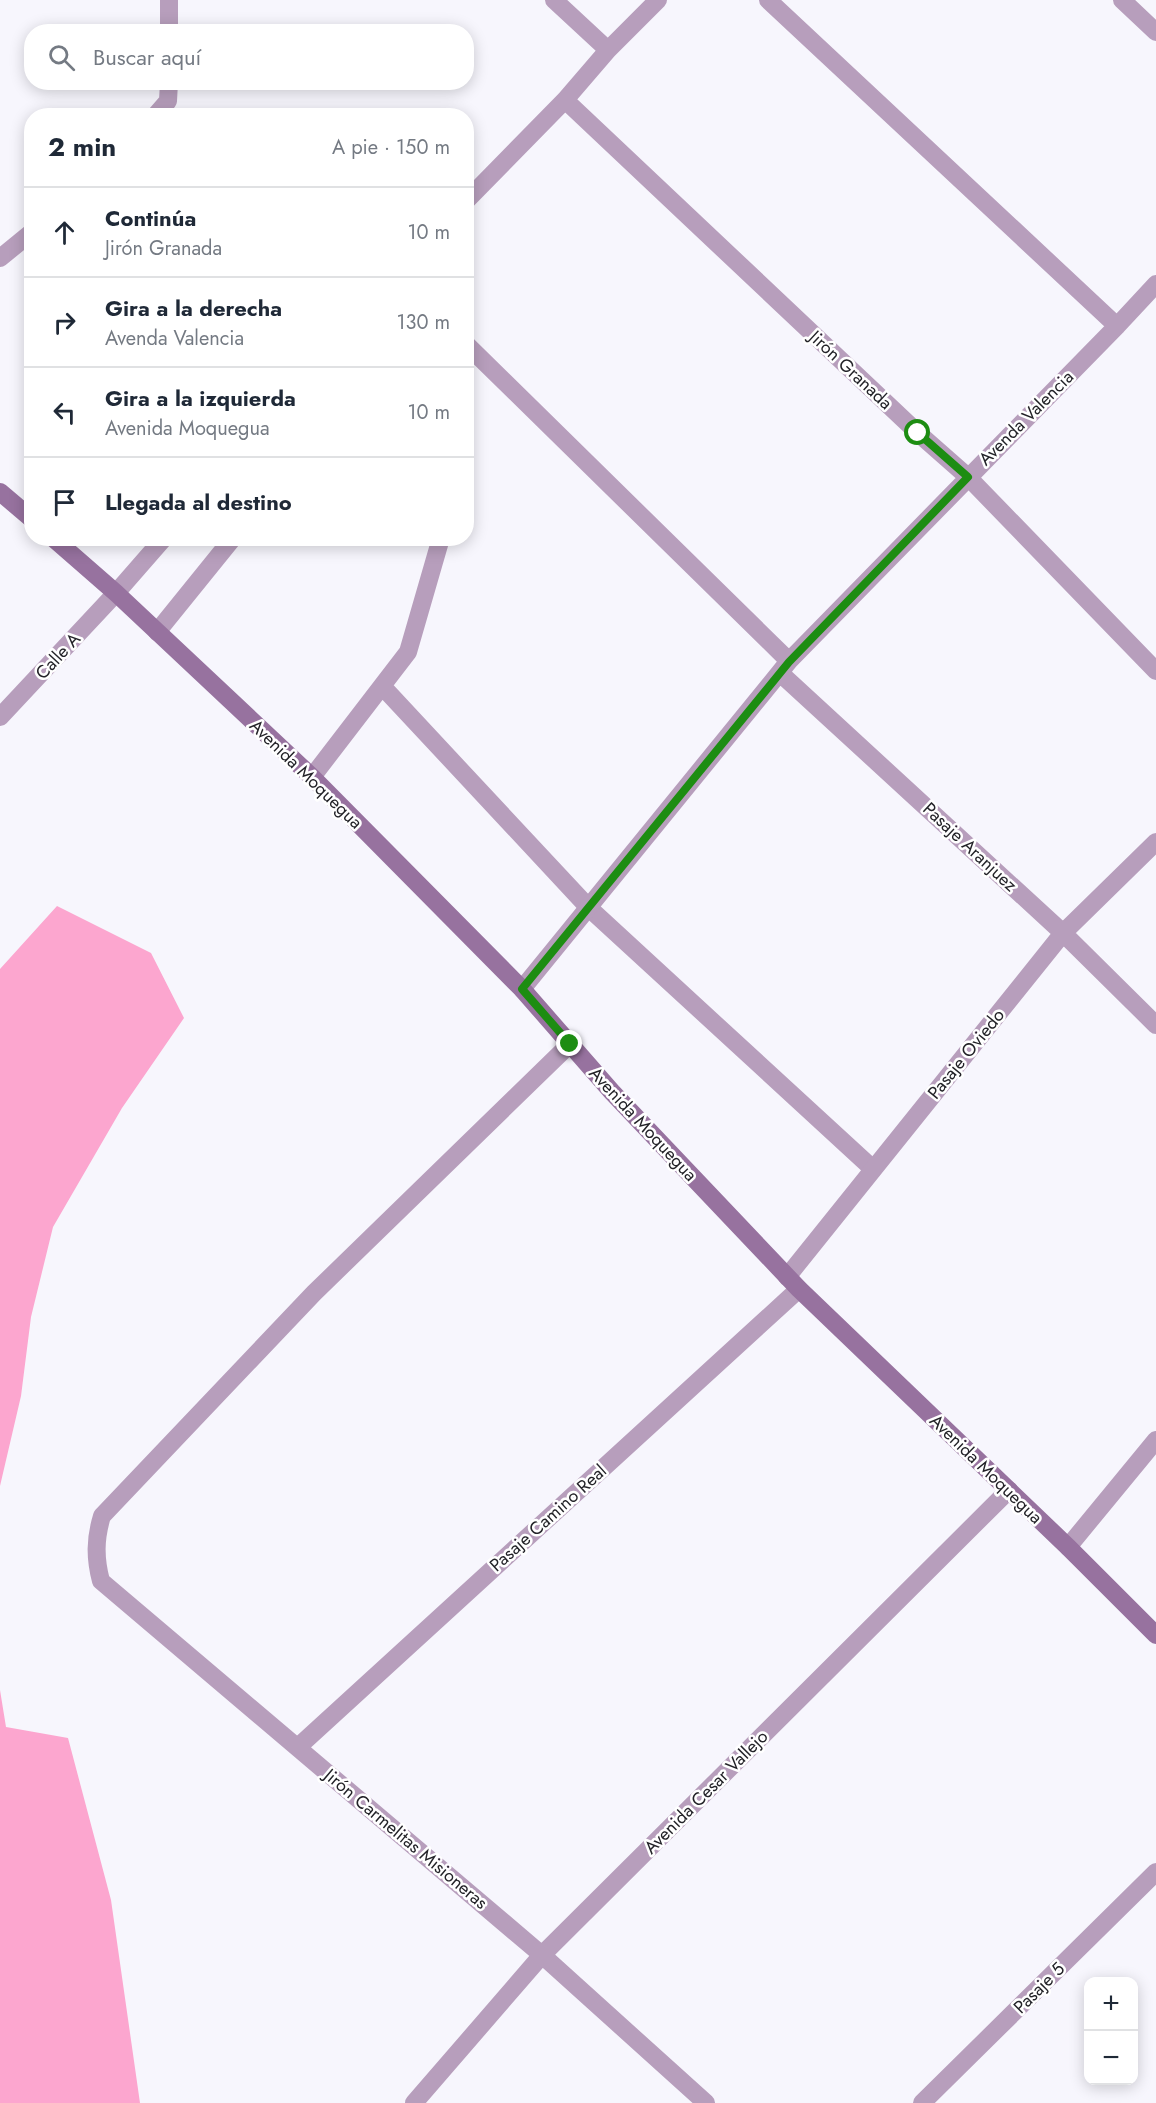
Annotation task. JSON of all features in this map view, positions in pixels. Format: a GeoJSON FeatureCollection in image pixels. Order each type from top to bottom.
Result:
{"type":"FeatureCollection","features":[{"type":"Feature","properties":{"kind":"main road"},"geometry":{"type":"LineString","coordinates":[[0,492],[24,512]]}},
{"type":"Feature","properties":{"kind":"main road","name":"Avenida Moquegua"},"geometry":{"type":"LineString","coordinates":[[62,546],[116,593],[312,777],[522,989],[612,1092],[793,1283],[1068,1547],[1156,1635]]}},
{"type":"Feature","properties":{"kind":"street"},"geometry":{"type":"LineString","coordinates":[[169,0],[169,24]]}},
{"type":"Feature","properties":{"kind":"street"},"geometry":{"type":"LineString","coordinates":[[554,0],[608,50]]}},
{"type":"Feature","properties":{"kind":"street"},"geometry":{"type":"LineString","coordinates":[[474,193],[658,0]]}},
{"type":"Feature","properties":{"kind":"street"},"geometry":{"type":"LineString","coordinates":[[768,0],[1117,326]]}},
{"type":"Feature","properties":{"kind":"street"},"geometry":{"type":"LineString","coordinates":[[1122,0],[1156,32]]}},
{"type":"Feature","properties":{"kind":"street"},"geometry":{"type":"LineString","coordinates":[[162,108],[168,101],[169,90]]}},
{"type":"Feature","properties":{"kind":"street","name":"Jirón Granada"},"geometry":{"type":"LineString","coordinates":[[565,100],[918,433],[968,477],[1154,665]]}},
{"type":"Feature","properties":{"kind":"street"},"geometry":{"type":"LineString","coordinates":[[0,258],[24,238]]}},
{"type":"Feature","properties":{"kind":"street","name":"Avenda Valencia"},"geometry":{"type":"LineString","coordinates":[[522,989],[785,667],[1156,284]]}},
{"type":"Feature","properties":{"kind":"street","name":"Pasaje Aranjuez"},"geometry":{"type":"LineString","coordinates":[[474,352],[785,667],[1156,1025]]}},
{"type":"Feature","properties":{"kind":"street","name":"Calle A"},"geometry":{"type":"LineString","coordinates":[[0,717],[157,546]]}},
{"type":"Feature","properties":{"kind":"street"},"geometry":{"type":"LineString","coordinates":[[157,632],[227,546]]}},
{"type":"Feature","properties":{"kind":"street"},"geometry":{"type":"LineString","coordinates":[[312,777],[408,652],[439,546]]}},
{"type":"Feature","properties":{"kind":"street"},"geometry":{"type":"LineString","coordinates":[[382,686],[589,908],[873,1169]]}},
{"type":"Feature","properties":{"kind":"street","name":"Pasaje Oviedo"},"geometry":{"type":"LineString","coordinates":[[793,1283],[873,1169],[1063,933],[1156,842]]}},
{"type":"Feature","properties":{"kind":"street","name":"Jirón Carmelitas Misioneras"},"geometry":{"type":"LineString","coordinates":[[570,1044],[314,1293],[102,1516],[95,1549],[101,1581],[542,1955],[706,2103]]}},
{"type":"Feature","properties":{"kind":"street","name":"Pasaje Camino Real"},"geometry":{"type":"LineString","coordinates":[[298,1747],[793,1283]]}},
{"type":"Feature","properties":{"kind":"street"},"geometry":{"type":"LineString","coordinates":[[1068,1547],[1156,1440]]}},
{"type":"Feature","properties":{"kind":"street","name":"Avenida Cesar Vallejo"},"geometry":{"type":"LineString","coordinates":[[414,2103],[542,1955],[1009,1490]]}},
{"type":"Feature","properties":{"kind":"street","name":"Pasaje 5"},"geometry":{"type":"LineString","coordinates":[[922,2103],[1156,1872]]}},
{"type":"Feature","properties":{"kind":"shaded area"},"geometry":{"type":"Polygon","coordinates":[[[57,906],[151,953],[184,1018],[122,1108],[53,1227],[31,1317],[21,1396],[0,1486],[0,969],[57,906]]]}},
{"type":"Feature","properties":{"kind":"shaded area"},"geometry":{"type":"Polygon","coordinates":[[[0,1690],[6,1727],[68,1738],[111,1900],[140,2103],[0,2103],[0,1690]]]}},
{"type":"Feature","properties":{"kind":"route"},"geometry":{"type":"LineString","coordinates":[[570,1044],[522,989],[789,662],[968,477],[918,433]]}}]}
